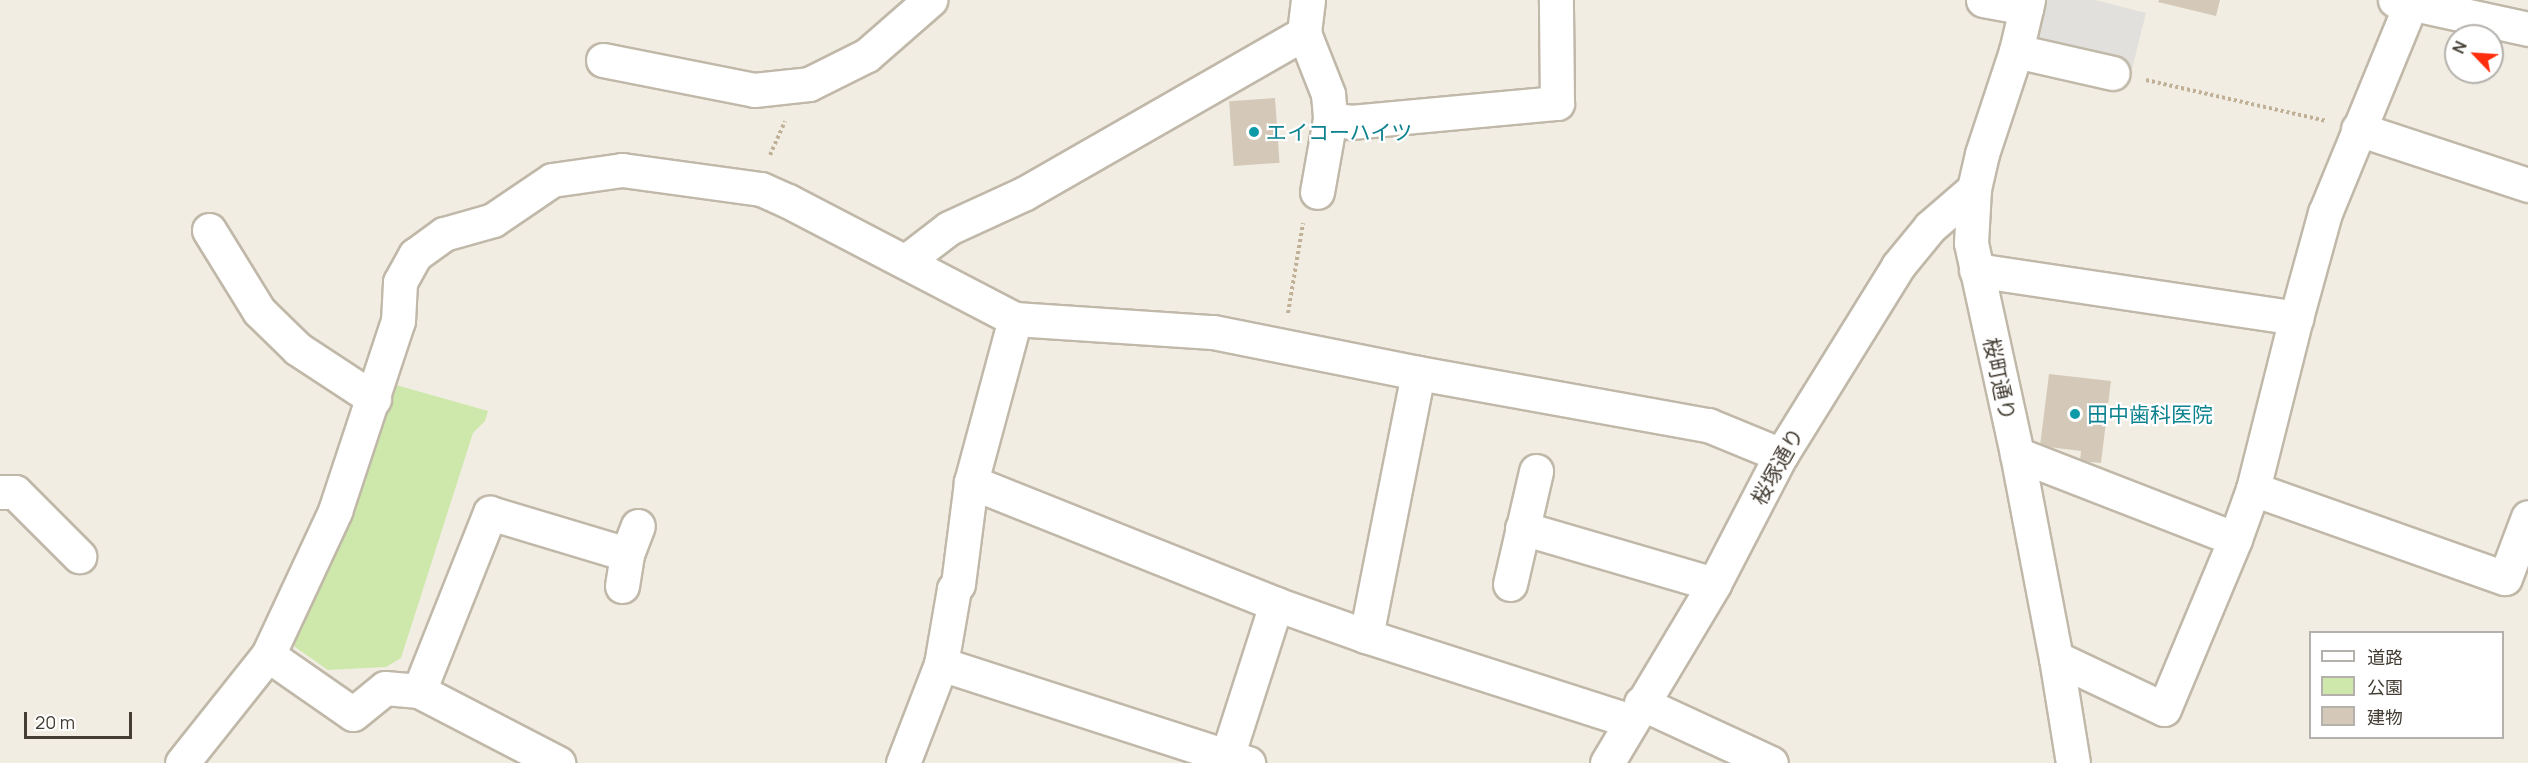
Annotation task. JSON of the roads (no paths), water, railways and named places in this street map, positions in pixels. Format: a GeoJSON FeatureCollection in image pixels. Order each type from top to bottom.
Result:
{"type":"FeatureCollection","features":[{"type":"Feature","properties":{"kind":"street"},"geometry":{"type":"LineString","coordinates":[[603,60],[754,90],[809,84],[867,55],[930,0]]}},
{"type":"Feature","properties":{"kind":"street"},"geometry":{"type":"LineString","coordinates":[[1308,0],[1304,33],[1328,94],[1330,119],[1310,206]]}},
{"type":"Feature","properties":{"kind":"street"},"geometry":{"type":"LineString","coordinates":[[1330,119],[1351,122],[1557,102],[1556,0]]}},
{"type":"Feature","properties":{"kind":"street"},"geometry":{"type":"LineString","coordinates":[[1983,0],[2113,73]]}},
{"type":"Feature","properties":{"kind":"street"},"geometry":{"type":"LineString","coordinates":[[2056,658],[2164,709],[2235,539],[2253,489],[2325,213],[2358,129],[2403,2],[2528,28]]}},
{"type":"Feature","properties":{"kind":"street","name":"桜町通り"},"geometry":{"type":"LineString","coordinates":[[2026,23],[1982,154],[1974,189],[1971,243],[2017,454],[2056,658],[2073,763]]}},
{"type":"Feature","properties":{"kind":"street"},"geometry":{"type":"LineString","coordinates":[[906,261],[949,228],[1025,193],[1304,33]]}},
{"type":"Feature","properties":{"kind":"street"},"geometry":{"type":"LineString","coordinates":[[2358,129],[2528,185]]}},
{"type":"Feature","properties":{"kind":"street"},"geometry":{"type":"LineString","coordinates":[[182,763],[267,655],[335,511],[398,321],[400,282],[415,255],[444,234],[493,220],[552,180],[622,170],[761,189],[906,261],[1015,319],[1213,332],[1418,373],[1708,425],[1781,455]]}},
{"type":"Feature","properties":{"kind":"street","name":"桜塚通り"},"geometry":{"type":"LineString","coordinates":[[1607,763],[1714,585],[1781,455],[1898,266],[1930,227],[1974,189]]}},
{"type":"Feature","properties":{"kind":"street"},"geometry":{"type":"LineString","coordinates":[[209,230],[259,311],[298,349],[374,399]]}},
{"type":"Feature","properties":{"kind":"street"},"geometry":{"type":"LineString","coordinates":[[1976,270],[2296,318]]}},
{"type":"Feature","properties":{"kind":"street"},"geometry":{"type":"LineString","coordinates":[[903,763],[940,664],[954,589],[958,584],[971,482],[1015,319]]}},
{"type":"Feature","properties":{"kind":"street"},"geometry":{"type":"LineString","coordinates":[[1366,636],[1418,373]]}},
{"type":"Feature","properties":{"kind":"street"},"geometry":{"type":"LineString","coordinates":[[2017,454],[2235,539]]}},
{"type":"Feature","properties":{"kind":"street"},"geometry":{"type":"LineString","coordinates":[[1510,584],[1536,471]]}},
{"type":"Feature","properties":{"kind":"street"},"geometry":{"type":"LineString","coordinates":[[971,482],[1274,608],[1636,712],[1771,763]]}},
{"type":"Feature","properties":{"kind":"street"},"geometry":{"type":"LineString","coordinates":[[2253,489],[2505,578],[2528,517]]}},
{"type":"Feature","properties":{"kind":"street"},"geometry":{"type":"LineString","coordinates":[[0,492],[15,492],[79,556]]}},
{"type":"Feature","properties":{"kind":"street"},"geometry":{"type":"LineString","coordinates":[[419,691],[490,513],[629,555]]}},
{"type":"Feature","properties":{"kind":"street"},"geometry":{"type":"LineString","coordinates":[[1522,528],[1714,585]]}},
{"type":"Feature","properties":{"kind":"street"},"geometry":{"type":"LineString","coordinates":[[940,664],[1233,757],[1274,608]]}},
{"type":"Feature","properties":{"kind":"street"},"geometry":{"type":"LineString","coordinates":[[267,655],[353,714],[385,688],[419,691],[546,760]]}},
{"type":"Feature","properties":{"kind":"place","name":"エイコーハイツ"},"geometry":{"type":"Point","coordinates":[1254,132]}},
{"type":"Feature","properties":{"kind":"place","name":"田中歯科医院"},"geometry":{"type":"Point","coordinates":[2075,414]}}]}
